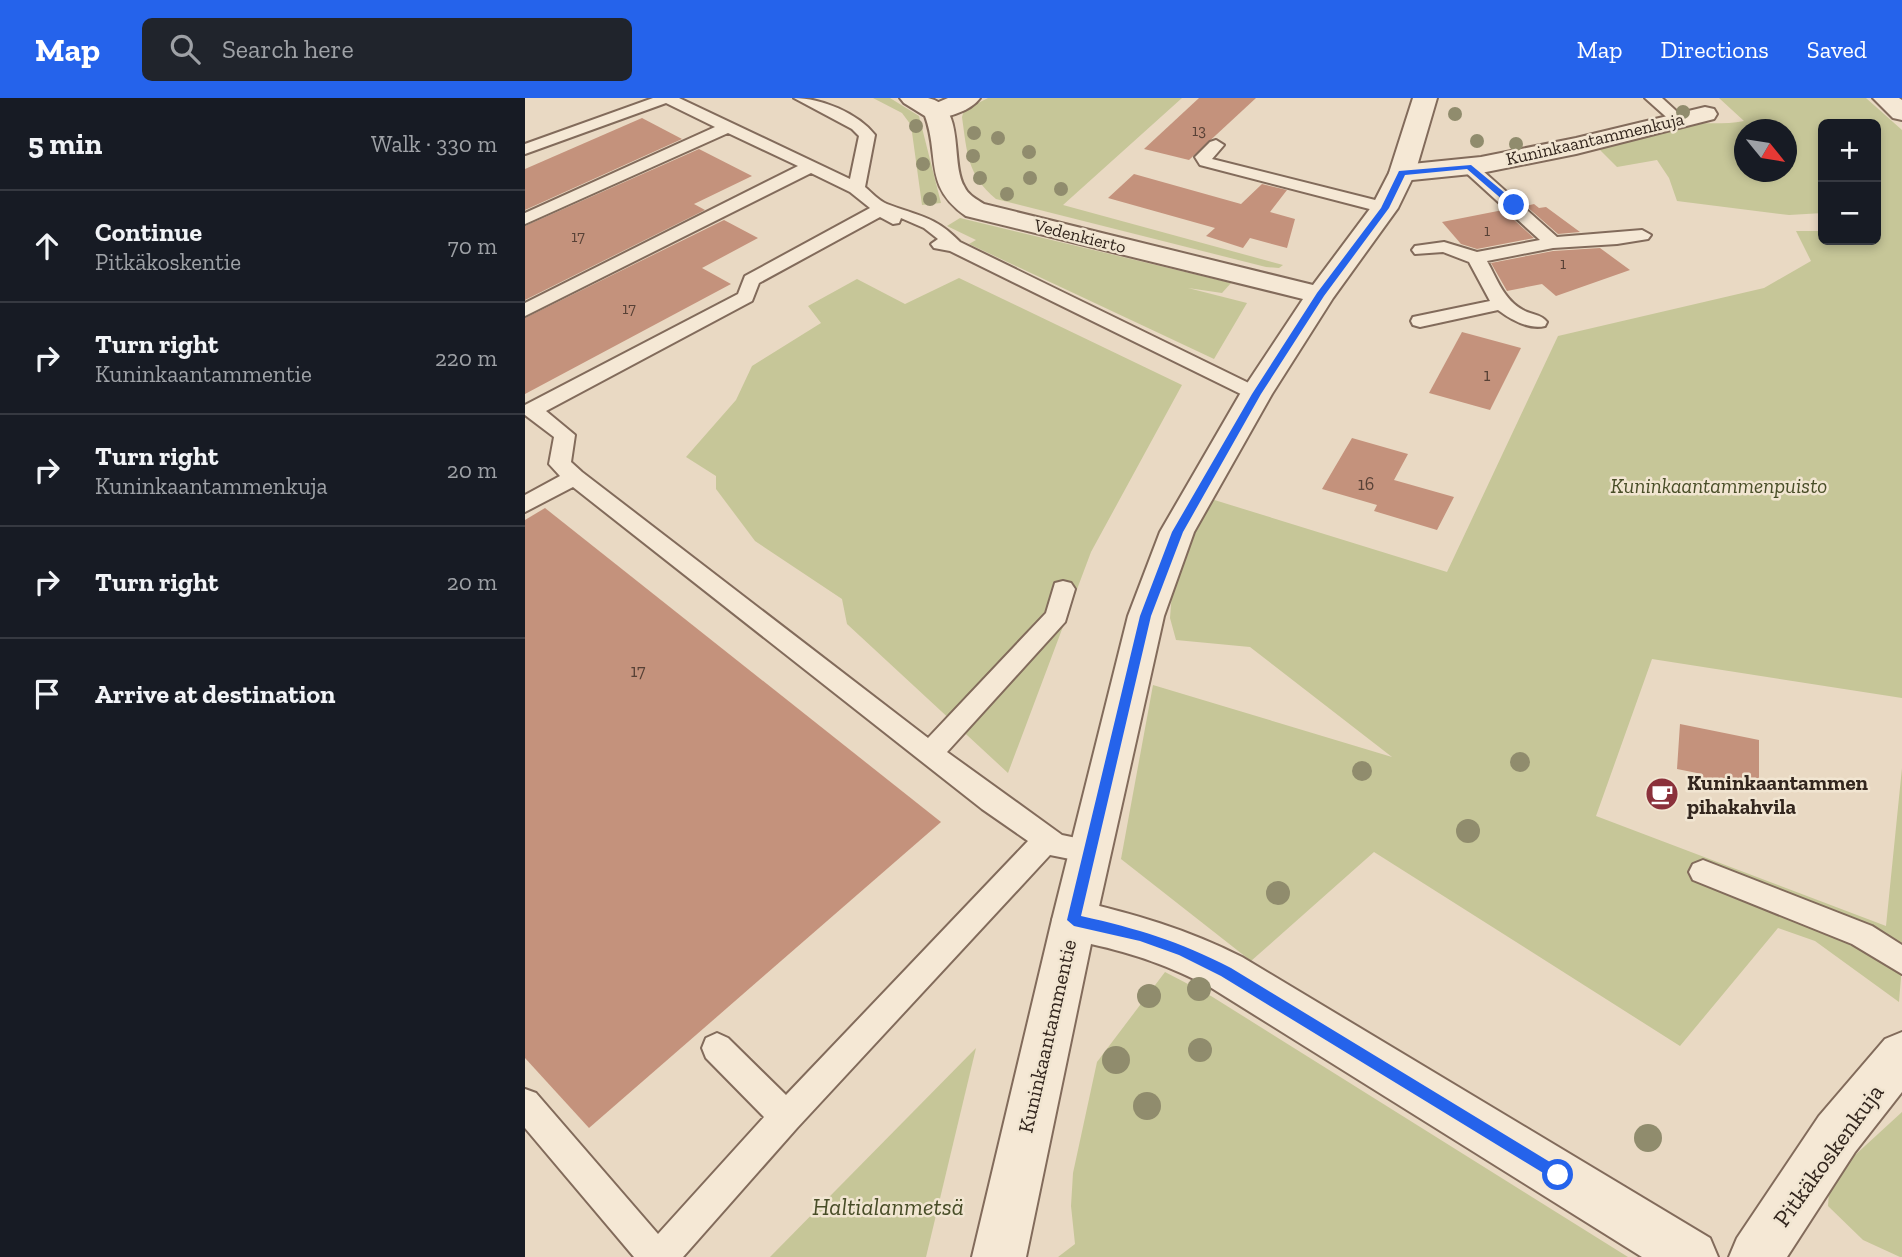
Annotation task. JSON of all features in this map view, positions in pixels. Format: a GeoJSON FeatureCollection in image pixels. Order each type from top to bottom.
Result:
{"type":"FeatureCollection","features":[{"type":"Feature","properties":{"kind":"street"},"geometry":{"type":"LineString","coordinates":[[912,98],[936,112],[968,98]]}},
{"type":"Feature","properties":{"kind":"street","name":"Kuninkaantammentie"},"geometry":{"type":"LineString","coordinates":[[999,1257],[1090,850],[1149,606],[1177,532],[1256,394],[1320,295],[1382,212],[1402,173],[1426,98]]}},
{"type":"Feature","properties":{"kind":"street"},"geometry":{"type":"LineString","coordinates":[[1885,98],[1902,113]]}},
{"type":"Feature","properties":{"kind":"street","name":"Vedenkierto"},"geometry":{"type":"LineString","coordinates":[[936,112],[949,186],[957,200],[975,210],[1320,295]]}},
{"type":"Feature","properties":{"kind":"street","name":"Kuninkaantammenkuja"},"geometry":{"type":"LineString","coordinates":[[1402,173],[1468,166],[1576,146],[1699,113]]}},
{"type":"Feature","properties":{"kind":"street"},"geometry":{"type":"LineString","coordinates":[[1074,920],[1140,935],[1184,950],[1226,972],[1691,1257]]}},
{"type":"Feature","properties":{"kind":"street","name":"Pitkäkoskenkuja"},"geometry":{"type":"LineString","coordinates":[[1756,1257],[1837,1134],[1902,1055]]}},
{"type":"Feature","properties":{"kind":"lane"},"geometry":{"type":"LineString","coordinates":[[525,149],[667,98],[856,188],[883,208],[898,225],[933,243],[954,246],[1256,394]]}},
{"type":"Feature","properties":{"kind":"lane"},"geometry":{"type":"LineString","coordinates":[[802,98],[858,125],[867,135],[856,188]]}},
{"type":"Feature","properties":{"kind":"lane"},"geometry":{"type":"LineString","coordinates":[[1653,98],[1699,113]]}},
{"type":"Feature","properties":{"kind":"lane"},"geometry":{"type":"LineString","coordinates":[[525,219],[728,127]]}},
{"type":"Feature","properties":{"kind":"lane"},"geometry":{"type":"LineString","coordinates":[[1216,145],[1203,157],[1206,163],[1382,212]]}},
{"type":"Feature","properties":{"kind":"lane"},"geometry":{"type":"LineString","coordinates":[[1468,166],[1553,243]]}},
{"type":"Feature","properties":{"kind":"lane"},"geometry":{"type":"LineString","coordinates":[[525,310],[809,167]]}},
{"type":"Feature","properties":{"kind":"lane"},"geometry":{"type":"LineString","coordinates":[[1196,169],[1382,212]]}},
{"type":"Feature","properties":{"kind":"lane"},"geometry":{"type":"LineString","coordinates":[[883,208],[751,280],[746,297],[532,410],[565,435],[560,464],[574,477],[930,753],[1047,840],[1056,846],[1090,850]]}},
{"type":"Feature","properties":{"kind":"lane"},"geometry":{"type":"LineString","coordinates":[[1421,250],[1444,247],[1476,258],[1553,243],[1642,235]]}},
{"type":"Feature","properties":{"kind":"lane"},"geometry":{"type":"LineString","coordinates":[[1476,258],[1501,304],[1517,316],[1538,322]]}},
{"type":"Feature","properties":{"kind":"lane"},"geometry":{"type":"LineString","coordinates":[[1420,321],[1501,304]]}},
{"type":"Feature","properties":{"kind":"lane"},"geometry":{"type":"LineString","coordinates":[[525,505],[574,477]]}},
{"type":"Feature","properties":{"kind":"lane"},"geometry":{"type":"LineString","coordinates":[[930,753],[1057,616],[1063,589]]}},
{"type":"Feature","properties":{"kind":"lane"},"geometry":{"type":"LineString","coordinates":[[525,1104],[658,1257],[1047,840]]}},
{"type":"Feature","properties":{"kind":"lane"},"geometry":{"type":"LineString","coordinates":[[1703,872],[1862,935],[1902,961]]}},
{"type":"Feature","properties":{"kind":"lane"},"geometry":{"type":"LineString","coordinates":[[717,1048],[786,1117]]}},
{"type":"Feature","properties":{"kind":"green space"},"geometry":{"type":"Polygon","coordinates":[[[873,98],[890,98],[919,116],[941,203],[922,205],[911,125],[902,113],[873,98]]]}},
{"type":"Feature","properties":{"kind":"green space"},"geometry":{"type":"Polygon","coordinates":[[[988,98],[1182,98],[1063,205],[1283,265],[1279,268],[1266,267],[996,199],[974,172],[967,152],[962,117],[964,110],[988,98]]]}},
{"type":"Feature","properties":{"kind":"green space","name":"Kuninkaantammenpuisto"},"geometry":{"type":"Polygon","coordinates":[[[1719,98],[1866,98],[1902,130],[1902,698],[1652,659],[1596,816],[1886,926],[1902,768],[1902,965],[1899,1002],[1815,941],[1778,928],[1680,1046],[1374,852],[1251,961],[1121,859],[1153,685],[1392,757],[1250,647],[1176,640],[1170,618],[1172,592],[1202,507],[1208,498],[1447,572],[1558,336],[1764,288],[1811,261],[1796,231],[1818,231],[1818,245],[1881,245],[1881,119],[1818,119],[1818,213],[1789,215],[1677,201],[1669,178],[1657,160],[1617,167],[1596,146],[1672,126],[1734,122],[1734,182],[1797,182],[1797,119],[1742,119],[1719,98]]]}},
{"type":"Feature","properties":{"kind":"green space"},"geometry":{"type":"Polygon","coordinates":[[[960,218],[1231,283],[1222,293],[1188,288],[1247,303],[1214,359],[969,244],[976,240],[947,226],[960,218]]]}},
{"type":"Feature","properties":{"kind":"green space"},"geometry":{"type":"Polygon","coordinates":[[[959,278],[1182,385],[1091,552],[1008,773],[847,624],[842,599],[755,541],[716,489],[716,476],[686,457],[736,400],[752,366],[821,323],[808,306],[857,279],[905,304],[959,278]]]}},
{"type":"Feature","properties":{"kind":"green space"},"geometry":{"type":"Polygon","coordinates":[[[1165,972],[1211,996],[1628,1257],[1058,1257],[1075,1244],[1071,1206],[1073,1173],[1097,1062],[1165,972]]]}},
{"type":"Feature","properties":{"kind":"green space","name":"Haltialanmetsä"},"geometry":{"type":"Polygon","coordinates":[[[976,1048],[926,1257],[770,1257],[976,1048]]]}},
{"type":"Feature","properties":{"kind":"green space"},"geometry":{"type":"Polygon","coordinates":[[[1902,1112],[1900,1257],[1863,1240],[1828,1206],[1830,1178],[1902,1112]]]}},
{"type":"Feature","properties":{"kind":"building"},"geometry":{"type":"Polygon","coordinates":[[[1199,98],[1256,98],[1189,160],[1144,149],[1199,98]]]}},
{"type":"Feature","properties":{"kind":"building"},"geometry":{"type":"Polygon","coordinates":[[[642,118],[682,139],[525,210],[525,169],[642,118]]]}},
{"type":"Feature","properties":{"kind":"building"},"geometry":{"type":"Polygon","coordinates":[[[699,149],[752,176],[694,204],[705,210],[525,300],[525,226],[699,149]]]}},
{"type":"Feature","properties":{"kind":"building"},"geometry":{"type":"Polygon","coordinates":[[[1134,174],[1241,204],[1262,184],[1287,190],[1270,212],[1295,219],[1287,248],[1250,238],[1243,248],[1206,236],[1215,228],[1108,198],[1134,174]]]}},
{"type":"Feature","properties":{"kind":"building"},"geometry":{"type":"Polygon","coordinates":[[[1534,204],[1539,208],[1546,207],[1580,232],[1558,234],[1526,206],[1534,204]]]}},
{"type":"Feature","properties":{"kind":"building"},"geometry":{"type":"Polygon","coordinates":[[[1503,210],[1534,238],[1477,249],[1461,244],[1442,222],[1503,210]]]}},
{"type":"Feature","properties":{"kind":"building"},"geometry":{"type":"Polygon","coordinates":[[[724,220],[758,238],[702,268],[731,284],[525,394],[525,318],[724,220]]]}},
{"type":"Feature","properties":{"kind":"building"},"geometry":{"type":"Polygon","coordinates":[[[1600,248],[1630,270],[1556,296],[1542,284],[1507,291],[1491,263],[1553,251],[1600,248]]]}},
{"type":"Feature","properties":{"kind":"building"},"geometry":{"type":"Polygon","coordinates":[[[1462,332],[1521,348],[1490,410],[1429,393],[1462,332]]]}},
{"type":"Feature","properties":{"kind":"building"},"geometry":{"type":"Polygon","coordinates":[[[1352,438],[1408,454],[1394,480],[1454,497],[1437,530],[1374,511],[1377,505],[1322,489],[1352,438]]]}},
{"type":"Feature","properties":{"kind":"building"},"geometry":{"type":"Polygon","coordinates":[[[545,508],[941,822],[589,1128],[525,1058],[525,520],[545,508]]]}},
{"type":"Feature","properties":{"kind":"building"},"geometry":{"type":"Polygon","coordinates":[[[1680,724],[1759,740],[1759,786],[1732,781],[1732,792],[1702,786],[1702,774],[1677,769],[1680,724]]]}},
{"type":"Feature","properties":{"kind":"place","name":"Kuninkaantammen pihakahvila"},"geometry":{"type":"Point","coordinates":[1662,794]}},
{"type":"Feature","properties":{"kind":"route"},"geometry":{"type":"LineString","coordinates":[[1514,205],[1468,166],[1402,173],[1385,208],[1320,295],[1256,394],[1177,532],[1146,616],[1074,920],[1140,935],[1184,950],[1226,972],[1558,1175]]}}]}
